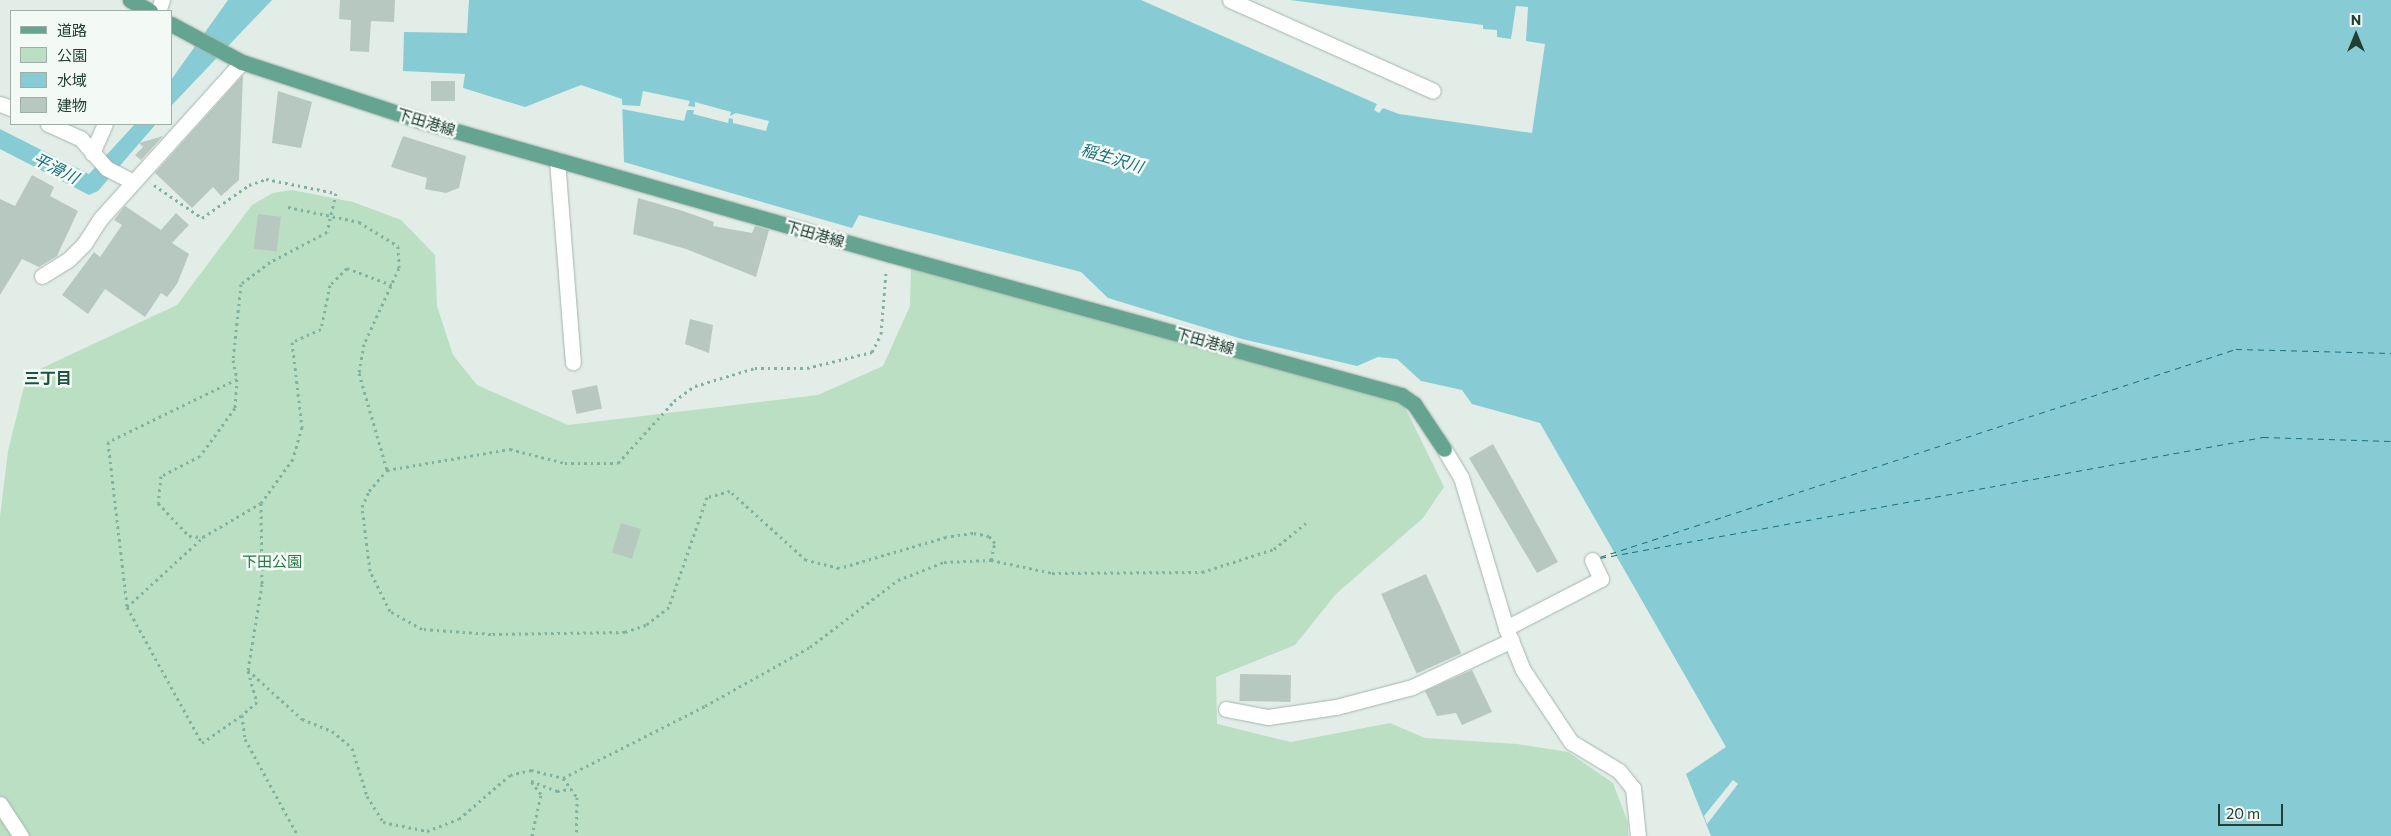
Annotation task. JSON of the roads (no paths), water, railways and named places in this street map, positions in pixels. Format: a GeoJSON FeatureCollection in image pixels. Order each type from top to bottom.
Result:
{"type":"FeatureCollection","features":[{"type":"Feature","properties":{"kind":"main road"},"geometry":{"type":"LineString","coordinates":[[130,0],[148,10]]}},
{"type":"Feature","properties":{"kind":"main road","name":"下田港線"},"geometry":{"type":"LineString","coordinates":[[172,25],[236,59],[422,121],[888,254],[1401,394],[1414,404],[1444,448]]}},
{"type":"Feature","properties":{"kind":"street"},"geometry":{"type":"LineString","coordinates":[[1230,0],[1433,91]]}},
{"type":"Feature","properties":{"kind":"street"},"geometry":{"type":"LineString","coordinates":[[42,276],[68,260],[236,59]]}},
{"type":"Feature","properties":{"kind":"street"},"geometry":{"type":"LineString","coordinates":[[50,125],[81,139],[95,157],[117,175],[136,178]]}},
{"type":"Feature","properties":{"kind":"street"},"geometry":{"type":"LineString","coordinates":[[95,157],[105,125]]}},
{"type":"Feature","properties":{"kind":"street"},"geometry":{"type":"LineString","coordinates":[[557,160],[554,196],[573,362]]}},
{"type":"Feature","properties":{"kind":"street"},"geometry":{"type":"LineString","coordinates":[[1444,448],[1462,477],[1509,634],[1523,670],[1556,725],[1571,742],[1618,771],[1633,788],[1638,836]]}},
{"type":"Feature","properties":{"kind":"street"},"geometry":{"type":"LineString","coordinates":[[1226,709],[1268,717],[1336,707],[1412,687],[1509,634],[1601,579],[1592,560]]}},
{"type":"Feature","properties":{"kind":"street"},"geometry":{"type":"LineString","coordinates":[[0,804],[21,836]]}},
{"type":"Feature","properties":{"kind":"water"},"geometry":{"type":"Polygon","coordinates":[[[228,0],[272,0],[172,105],[172,79],[228,0]]]}},
{"type":"Feature","properties":{"kind":"water","name":"稲生沢川"},"geometry":{"type":"Polygon","coordinates":[[[469,0],[1141,0],[1377,104],[1374,110],[1379,113],[1383,108],[1399,114],[1532,133],[1545,44],[1526,41],[1528,7],[1516,6],[1511,39],[1497,37],[1497,30],[1483,29],[1483,25],[1290,0],[2391,0],[2391,836],[1711,836],[1686,774],[1726,747],[1540,423],[1472,404],[1462,390],[1421,381],[1397,359],[1378,357],[1357,366],[1242,339],[1108,298],[1081,272],[859,215],[852,228],[624,162],[622,99],[581,85],[525,107],[463,88],[465,74],[403,71],[404,32],[467,33],[469,0]]]}},
{"type":"Feature","properties":{"kind":"water","name":"平滑川"},"geometry":{"type":"Polygon","coordinates":[[[134,125],[155,125],[98,191],[89,195],[0,149],[0,129],[89,174],[134,125]]]}},
{"type":"Feature","properties":{"kind":"district","name":"三丁目"},"geometry":{"type":"Point","coordinates":[48,378]}},
{"type":"Feature","properties":{"kind":"park label","name":"下田公園"},"geometry":{"type":"Point","coordinates":[272,562]}}]}
